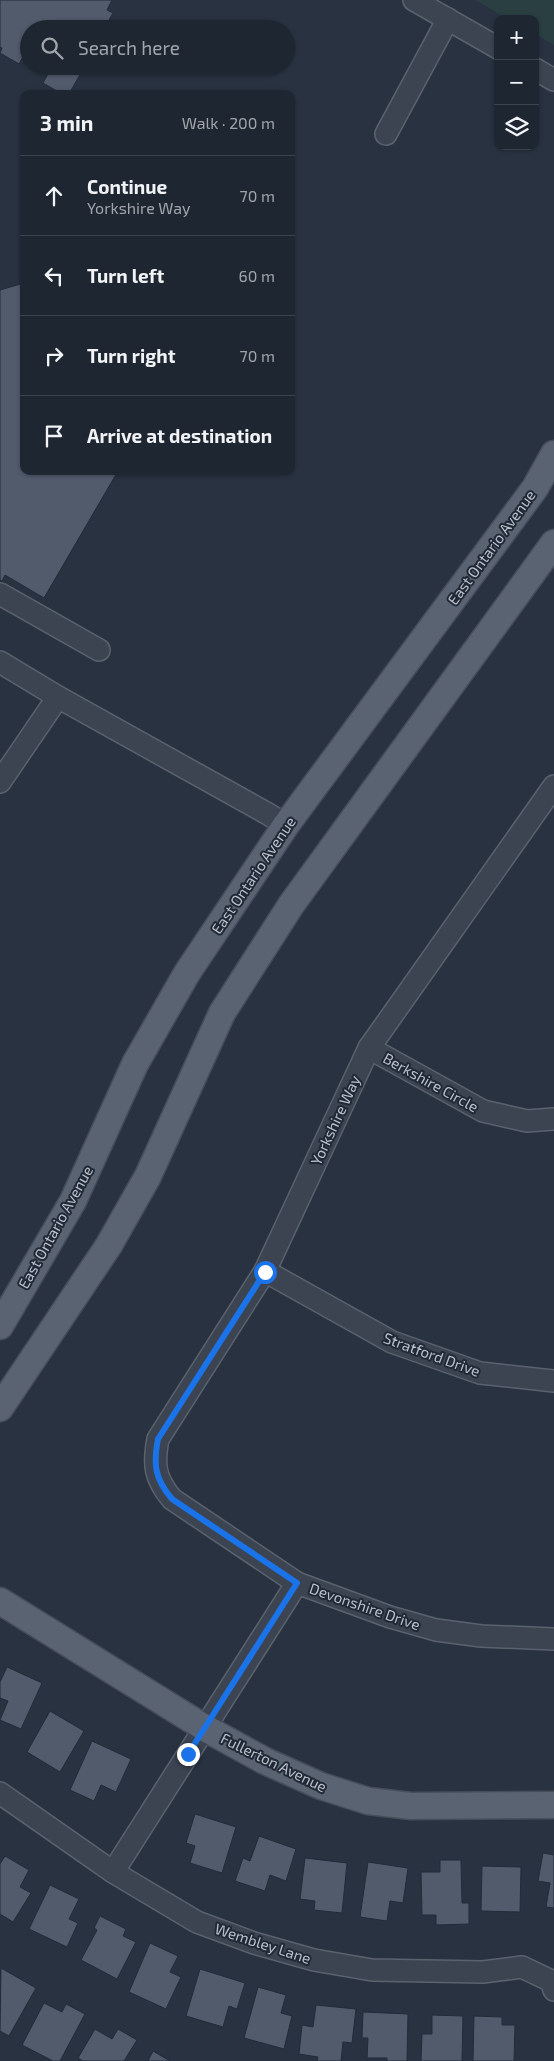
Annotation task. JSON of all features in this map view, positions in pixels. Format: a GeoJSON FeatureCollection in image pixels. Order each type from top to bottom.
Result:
{"type":"FeatureCollection","features":[{"type":"Feature","properties":{"kind":"main road","name":"East Ontario Avenue"},"geometry":{"type":"LineString","coordinates":[[0,1326],[73,1201],[135,1064],[277,820],[535,488],[554,454]]}},
{"type":"Feature","properties":{"kind":"main road"},"geometry":{"type":"LineString","coordinates":[[0,1408],[109,1245],[148,1176],[222,1013],[291,905],[554,543]]}},
{"type":"Feature","properties":{"kind":"main road","name":"Fullerton Avenue"},"geometry":{"type":"LineString","coordinates":[[0,1601],[205,1728],[265,1761],[321,1786],[368,1801],[411,1806],[554,1805]]}},
{"type":"Feature","properties":{"kind":"street"},"geometry":{"type":"LineString","coordinates":[[414,0],[494,46]]}},
{"type":"Feature","properties":{"kind":"street"},"geometry":{"type":"LineString","coordinates":[[386,134],[448,19]]}},
{"type":"Feature","properties":{"kind":"street"},"geometry":{"type":"LineString","coordinates":[[539,72],[554,80]]}},
{"type":"Feature","properties":{"kind":"street"},"geometry":{"type":"LineString","coordinates":[[0,594],[99,650]]}},
{"type":"Feature","properties":{"kind":"street"},"geometry":{"type":"LineString","coordinates":[[0,662],[58,697],[277,820]]}},
{"type":"Feature","properties":{"kind":"street"},"geometry":{"type":"LineString","coordinates":[[0,782],[58,697]]}},
{"type":"Feature","properties":{"kind":"street","name":"Yorkshire Way"},"geometry":{"type":"LineString","coordinates":[[156,1474],[154,1457],[158,1439],[265,1272],[369,1048],[554,786]]}},
{"type":"Feature","properties":{"kind":"street","name":"Berkshire Circle"},"geometry":{"type":"LineString","coordinates":[[369,1048],[483,1111],[527,1121],[554,1119]]}},
{"type":"Feature","properties":{"kind":"street","name":"Stratford Drive"},"geometry":{"type":"LineString","coordinates":[[265,1272],[392,1342],[480,1373],[554,1381]]}},
{"type":"Feature","properties":{"kind":"street","name":"Devonshire Drive"},"geometry":{"type":"LineString","coordinates":[[156,1474],[162,1488],[172,1499],[297,1583],[390,1617],[436,1630],[481,1636],[554,1639]]}},
{"type":"Feature","properties":{"kind":"street"},"geometry":{"type":"LineString","coordinates":[[113,1872],[297,1583]]}},
{"type":"Feature","properties":{"kind":"street","name":"Wembley Lane"},"geometry":{"type":"LineString","coordinates":[[0,1793],[113,1872],[197,1922],[254,1943],[314,1960],[372,1970],[483,1972],[522,1967],[551,1981],[554,1990]]}},
{"type":"Feature","properties":{"kind":"green space"},"geometry":{"type":"Polygon","coordinates":[[[475,0],[554,0],[554,45],[539,36],[539,15],[501,15],[475,0]]]}},
{"type":"Feature","properties":{"kind":"building"},"geometry":{"type":"Polygon","coordinates":[[[0,0],[112,0],[107,10],[113,13],[109,20],[20,20],[19,64],[0,53],[2,48],[0,47],[0,0]]]}},
{"type":"Feature","properties":{"kind":"building"},"geometry":{"type":"Polygon","coordinates":[[[47,75],[80,75],[71,90],[55,90],[43,83],[47,75]]]}},
{"type":"Feature","properties":{"kind":"building"},"geometry":{"type":"Polygon","coordinates":[[[20,284],[20,475],[116,475],[44,598],[5,575],[2,581],[0,580],[0,290],[20,284]]]}},
{"type":"Feature","properties":{"kind":"building"},"geometry":{"type":"Polygon","coordinates":[[[7,1667],[42,1683],[21,1729],[0,1720],[8,1701],[0,1698],[0,1682],[7,1667]]]}},
{"type":"Feature","properties":{"kind":"building"},"geometry":{"type":"Polygon","coordinates":[[[50,1711],[84,1731],[60,1772],[27,1752],[50,1711]]]}},
{"type":"Feature","properties":{"kind":"building"},"geometry":{"type":"Polygon","coordinates":[[[92,1741],[131,1759],[116,1792],[101,1785],[94,1801],[70,1790],[92,1741]]]}},
{"type":"Feature","properties":{"kind":"building"},"geometry":{"type":"Polygon","coordinates":[[[195,1814],[236,1827],[222,1873],[190,1863],[195,1846],[186,1843],[195,1814]]]}},
{"type":"Feature","properties":{"kind":"building"},"geometry":{"type":"Polygon","coordinates":[[[259,1836],[296,1849],[286,1881],[270,1875],[265,1891],[235,1881],[243,1858],[250,1861],[259,1836]]]}},
{"type":"Feature","properties":{"kind":"building"},"geometry":{"type":"Polygon","coordinates":[[[543,1853],[554,1855],[554,1908],[546,1907],[550,1883],[538,1881],[543,1853]]]}},
{"type":"Feature","properties":{"kind":"building"},"geometry":{"type":"Polygon","coordinates":[[[5,1856],[29,1870],[20,1887],[31,1893],[13,1922],[0,1914],[0,1864],[5,1856]]]}},
{"type":"Feature","properties":{"kind":"building"},"geometry":{"type":"Polygon","coordinates":[[[305,1858],[347,1863],[342,1913],[314,1910],[315,1901],[300,1899],[305,1858]]]}},
{"type":"Feature","properties":{"kind":"building"},"geometry":{"type":"Polygon","coordinates":[[[440,1860],[461,1860],[462,1903],[469,1903],[469,1924],[436,1925],[436,1915],[422,1915],[421,1872],[440,1872],[440,1860]]]}},
{"type":"Feature","properties":{"kind":"building"},"geometry":{"type":"Polygon","coordinates":[[[368,1862],[408,1868],[403,1903],[390,1901],[387,1921],[360,1917],[368,1862]]]}},
{"type":"Feature","properties":{"kind":"building"},"geometry":{"type":"Polygon","coordinates":[[[482,1866],[521,1867],[520,1912],[481,1911],[482,1866]]]}},
{"type":"Feature","properties":{"kind":"building"},"geometry":{"type":"Polygon","coordinates":[[[50,1885],[79,1899],[69,1919],[78,1923],[67,1947],[29,1929],[50,1885]]]}},
{"type":"Feature","properties":{"kind":"building"},"geometry":{"type":"Polygon","coordinates":[[[100,1916],[126,1929],[123,1936],[136,1942],[117,1979],[81,1960],[97,1930],[94,1928],[100,1916]]]}},
{"type":"Feature","properties":{"kind":"building"},"geometry":{"type":"Polygon","coordinates":[[[150,1943],[178,1956],[170,1972],[181,1977],[166,2009],[129,1992],[150,1943]]]}},
{"type":"Feature","properties":{"kind":"building"},"geometry":{"type":"Polygon","coordinates":[[[1,1968],[36,1988],[9,2036],[0,2031],[1,1968]]]}},
{"type":"Feature","properties":{"kind":"building"},"geometry":{"type":"Polygon","coordinates":[[[200,1969],[245,1983],[237,2009],[229,2006],[223,2027],[186,2016],[200,1969]]]}},
{"type":"Feature","properties":{"kind":"building"},"geometry":{"type":"Polygon","coordinates":[[[258,1987],[286,1995],[281,2013],[292,2016],[284,2049],[244,2038],[258,1987]]]}},
{"type":"Feature","properties":{"kind":"building"},"geometry":{"type":"Polygon","coordinates":[[[44,2003],[62,2012],[66,2004],[85,2014],[60,2061],[53,2061],[22,2045],[44,2003]]]}},
{"type":"Feature","properties":{"kind":"building"},"geometry":{"type":"Polygon","coordinates":[[[316,2005],[356,2009],[352,2043],[343,2042],[341,2061],[317,2061],[318,2057],[299,2054],[302,2025],[313,2027],[316,2005]]]}},
{"type":"Feature","properties":{"kind":"building"},"geometry":{"type":"Polygon","coordinates":[[[363,2012],[408,2014],[407,2061],[367,2058],[368,2038],[362,2038],[363,2012]]]}},
{"type":"Feature","properties":{"kind":"building"},"geometry":{"type":"Polygon","coordinates":[[[432,2015],[463,2016],[462,2061],[421,2061],[422,2034],[432,2034],[432,2015]]]}},
{"type":"Feature","properties":{"kind":"building"},"geometry":{"type":"Polygon","coordinates":[[[474,2016],[502,2017],[502,2025],[515,2025],[514,2061],[473,2061],[474,2016]]]}},
{"type":"Feature","properties":{"kind":"building"},"geometry":{"type":"Polygon","coordinates":[[[95,2029],[112,2039],[118,2029],[137,2040],[124,2061],[83,2061],[78,2058],[95,2029]]]}},
{"type":"Feature","properties":{"kind":"building"},"geometry":{"type":"Polygon","coordinates":[[[153,2051],[170,2061],[148,2061],[153,2051]]]}},
{"type":"Feature","properties":{"kind":"route"},"geometry":{"type":"LineString","coordinates":[[188,1754],[297,1583],[172,1499],[162,1488],[156,1474],[154,1457],[158,1439],[265,1272]]}}]}
